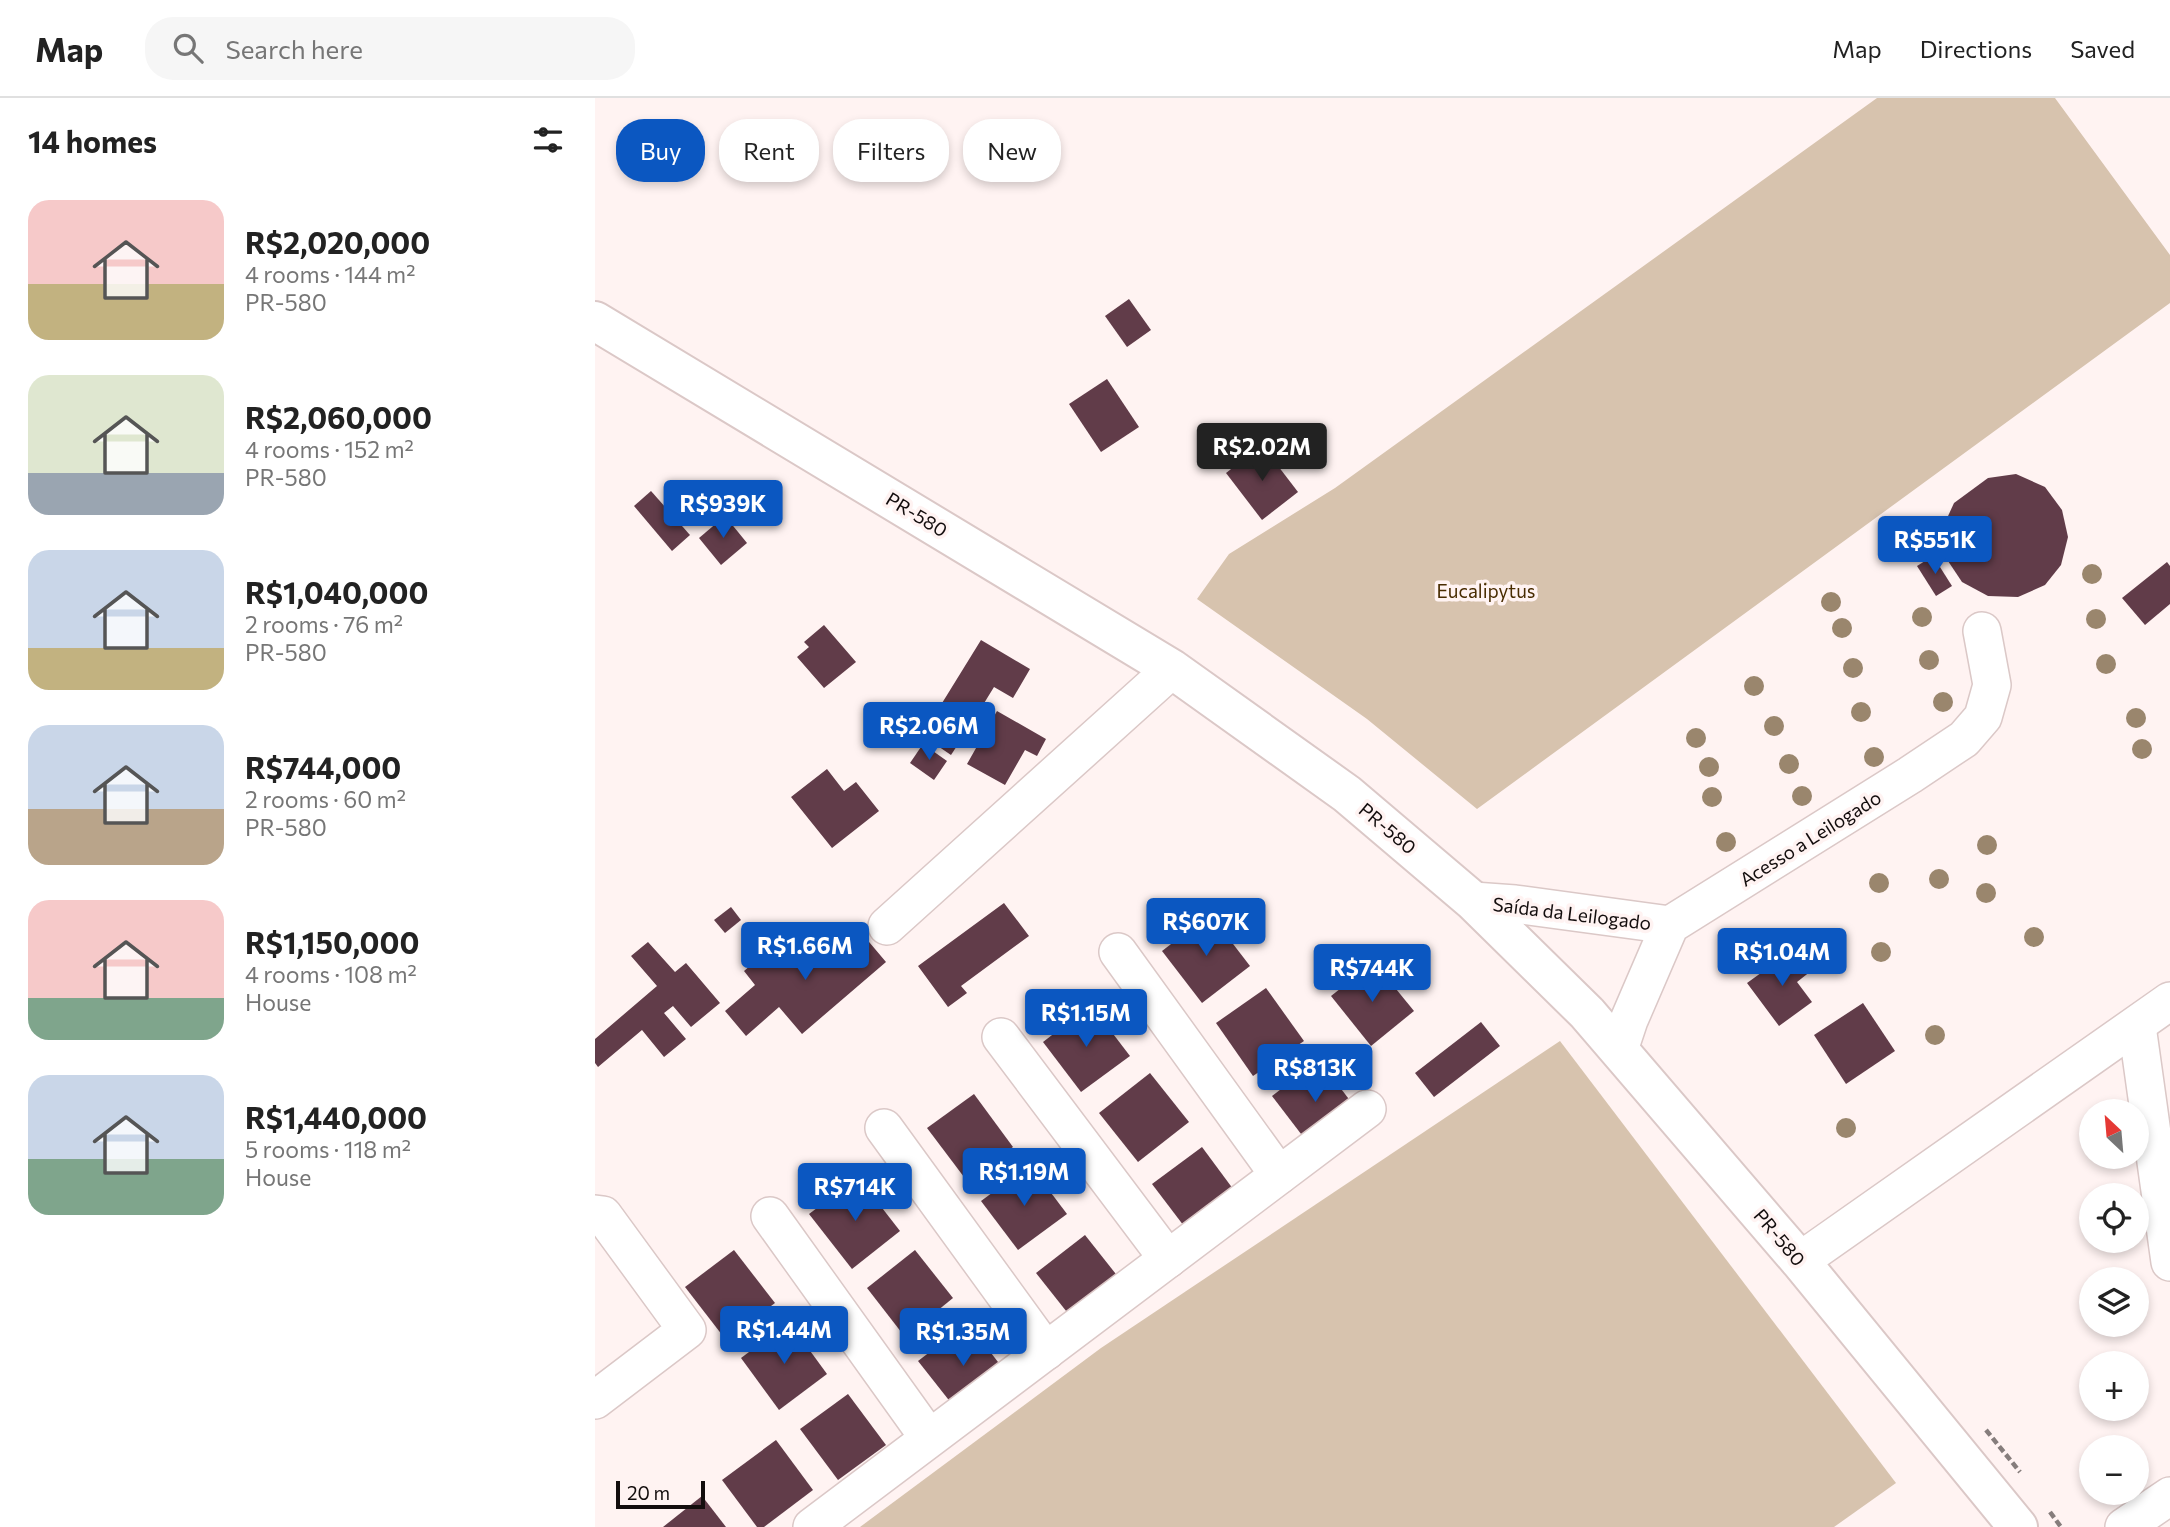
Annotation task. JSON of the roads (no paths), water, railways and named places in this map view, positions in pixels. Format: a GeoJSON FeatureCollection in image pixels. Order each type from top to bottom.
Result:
{"type":"FeatureCollection","features":[{"type":"Feature","properties":{"kind":"main road","name":"PR-580"},"geometry":{"type":"LineString","coordinates":[[595,321],[1173,669],[1347,794],[1473,901],[1587,1013],[1800,1261],[2018,1527]]}},
{"type":"Feature","properties":{"kind":"street","name":"Acesso a Leilogado"},"geometry":{"type":"LineString","coordinates":[[1670,925],[1963,739],[1983,717],[1992,685],[1982,631]]}},
{"type":"Feature","properties":{"kind":"street"},"geometry":{"type":"LineString","coordinates":[[887,926],[1173,669]]}},
{"type":"Feature","properties":{"kind":"street","name":"Saída da Leilogado"},"geometry":{"type":"LineString","coordinates":[[1473,901],[1515,904],[1670,925]]}},
{"type":"Feature","properties":{"kind":"street"},"geometry":{"type":"LineString","coordinates":[[1619,1050],[1670,925]]}},
{"type":"Feature","properties":{"kind":"street"},"geometry":{"type":"LineString","coordinates":[[1118,952],[1279,1175]]}},
{"type":"Feature","properties":{"kind":"street"},"geometry":{"type":"LineString","coordinates":[[1800,1261],[2170,1001]]}},
{"type":"Feature","properties":{"kind":"street"},"geometry":{"type":"LineString","coordinates":[[2137,1026],[2170,1262]]}},
{"type":"Feature","properties":{"kind":"street"},"geometry":{"type":"LineString","coordinates":[[1001,1037],[1168,1259]]}},
{"type":"Feature","properties":{"kind":"street"},"geometry":{"type":"LineString","coordinates":[[812,1527],[1367,1109]]}},
{"type":"Feature","properties":{"kind":"street"},"geometry":{"type":"LineString","coordinates":[[884,1128],[1046,1350]]}},
{"type":"Feature","properties":{"kind":"street"},"geometry":{"type":"LineString","coordinates":[[595,1214],[603,1214],[687,1330],[595,1400]]}},
{"type":"Feature","properties":{"kind":"street"},"geometry":{"type":"LineString","coordinates":[[770,1216],[929,1438]]}},
{"type":"Feature","properties":{"kind":"street"},"geometry":{"type":"LineString","coordinates":[[2124,1527],[2170,1496]]}},
{"type":"Feature","properties":{"kind":"park label","name":"Eucalipytus"},"geometry":{"type":"Point","coordinates":[1486,590]}}]}
